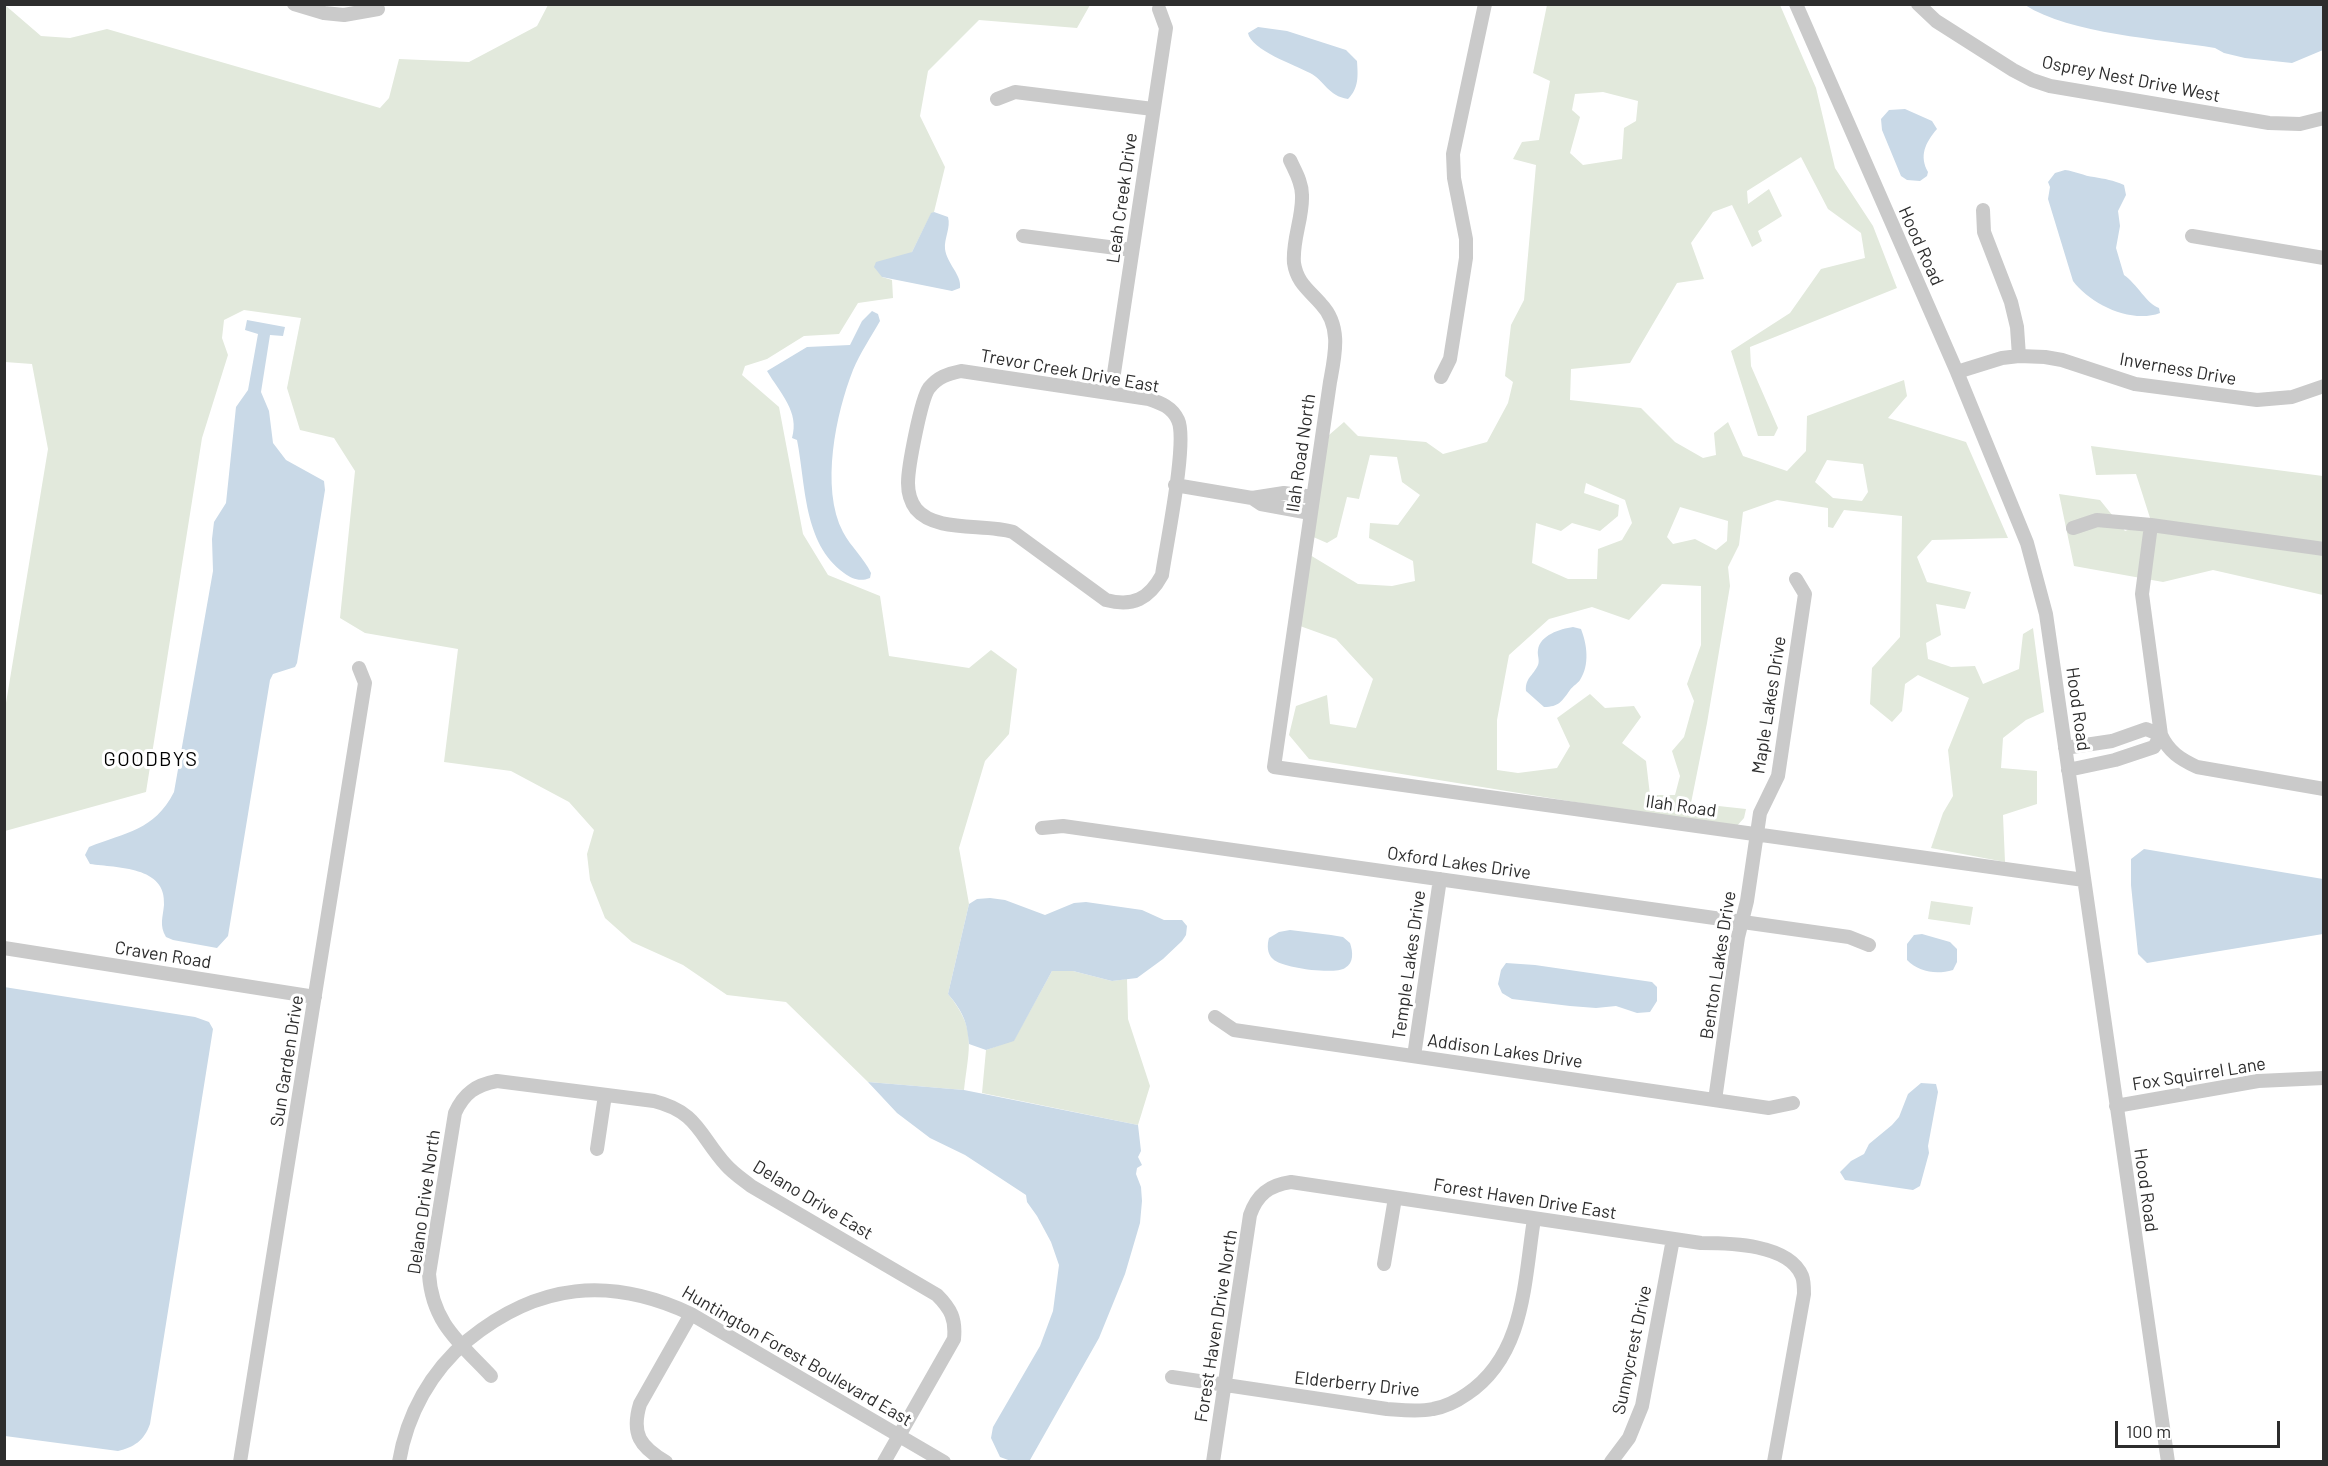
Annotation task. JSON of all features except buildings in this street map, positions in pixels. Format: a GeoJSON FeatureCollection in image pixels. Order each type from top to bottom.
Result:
{"type":"FeatureCollection","features":[{"type":"Feature","properties":{"kind":"street"},"geometry":{"type":"LineString","coordinates":[[294,4],[324,13],[344,15],[378,9]]}},
{"type":"Feature","properties":{"kind":"street"},"geometry":{"type":"LineString","coordinates":[[1442,377],[1450,359],[1466,258],[1466,239],[1454,178],[1453,154],[1485,4]]}},
{"type":"Feature","properties":{"kind":"street","name":"Hood Road"},"geometry":{"type":"LineString","coordinates":[[1796,4],[1957,372],[2027,543],[2038,578],[2046,614],[2168,1461]]}},
{"type":"Feature","properties":{"kind":"street","name":"Osprey Nest Drive West"},"geometry":{"type":"LineString","coordinates":[[1918,4],[1936,21],[2013,70],[2050,86],[2269,123],[2300,124],[2324,118]]}},
{"type":"Feature","properties":{"kind":"street","name":"Leah Creek Drive"},"geometry":{"type":"LineString","coordinates":[[1111,393],[1166,28],[1159,9]]}},
{"type":"Feature","properties":{"kind":"street"},"geometry":{"type":"LineString","coordinates":[[997,99],[1015,92],[1153,109]]}},
{"type":"Feature","properties":{"kind":"street","name":"Ilah Road North"},"geometry":{"type":"LineString","coordinates":[[1274,767],[1310,513],[1336,353],[1335,331],[1330,316],[1322,304],[1305,290],[1294,265],[1302,195],[1300,180],[1290,160]]}},
{"type":"Feature","properties":{"kind":"street"},"geometry":{"type":"LineString","coordinates":[[1983,210],[1984,232],[2011,302],[2017,327],[2019,356]]}},
{"type":"Feature","properties":{"kind":"street"},"geometry":{"type":"LineString","coordinates":[[1023,236],[1132,250]]}},
{"type":"Feature","properties":{"kind":"street"},"geometry":{"type":"LineString","coordinates":[[2192,236],[2324,258]]}},
{"type":"Feature","properties":{"kind":"street","name":"Inverness Drive"},"geometry":{"type":"LineString","coordinates":[[1957,372],[2019,356],[2062,360],[2135,384],[2257,400],[2273,401],[2324,386]]}},
{"type":"Feature","properties":{"kind":"street","name":"Trevor Creek Drive East"},"geometry":{"type":"LineString","coordinates":[[961,371],[1111,393],[1162,403],[1171,410],[1182,431],[1162,575],[1155,588],[1143,598],[1118,603],[1106,600],[1013,532],[1002,528],[943,524],[928,519],[916,509],[909,495],[908,481],[922,404],[927,390],[946,374],[961,371]]}},
{"type":"Feature","properties":{"kind":"street"},"geometry":{"type":"LineString","coordinates":[[1175,485],[1252,498],[1284,493],[1313,497]]}},
{"type":"Feature","properties":{"kind":"street"},"geometry":{"type":"LineString","coordinates":[[1252,498],[1261,504],[1310,513]]}},
{"type":"Feature","properties":{"kind":"street"},"geometry":{"type":"LineString","coordinates":[[2073,528],[2097,520],[2151,525],[2324,549]]}},
{"type":"Feature","properties":{"kind":"street"},"geometry":{"type":"LineString","coordinates":[[2151,525],[2142,594],[2161,735],[2168,748],[2181,760],[2197,767],[2324,789]]}},
{"type":"Feature","properties":{"kind":"street","name":"Maple Lakes Drive"},"geometry":{"type":"LineString","coordinates":[[1757,835],[1760,813],[1773,789],[1779,765],[1805,594],[1796,579]]}},
{"type":"Feature","properties":{"kind":"street","name":"Sun Garden Drive"},"geometry":{"type":"LineString","coordinates":[[240,1461],[365,683],[359,668]]}},
{"type":"Feature","properties":{"kind":"street"},"geometry":{"type":"LineString","coordinates":[[2065,748],[2112,741],[2146,729],[2161,735]]}},
{"type":"Feature","properties":{"kind":"street"},"geometry":{"type":"LineString","coordinates":[[2068,770],[2115,760],[2154,747],[2161,735]]}},
{"type":"Feature","properties":{"kind":"street"},"geometry":{"type":"LineString","coordinates":[[2112,741],[2115,760]]}},
{"type":"Feature","properties":{"kind":"street","name":"Ilah Road"},"geometry":{"type":"LineString","coordinates":[[1274,767],[2084,880]]}},
{"type":"Feature","properties":{"kind":"street","name":"Oxford Lakes Drive"},"geometry":{"type":"LineString","coordinates":[[1042,828],[1063,826],[1850,937],[1869,945]]}},
{"type":"Feature","properties":{"kind":"street","name":"Benton Lakes Drive"},"geometry":{"type":"LineString","coordinates":[[1715,1100],[1757,835]]}},
{"type":"Feature","properties":{"kind":"street","name":"Temple Lakes Drive"},"geometry":{"type":"LineString","coordinates":[[1414,1056],[1440,879]]}},
{"type":"Feature","properties":{"kind":"street","name":"Craven Road"},"geometry":{"type":"LineString","coordinates":[[4,948],[315,997]]}},
{"type":"Feature","properties":{"kind":"street","name":"Addison Lakes Drive"},"geometry":{"type":"LineString","coordinates":[[1215,1017],[1234,1030],[1769,1108],[1793,1103]]}},
{"type":"Feature","properties":{"kind":"street","name":"Fox Squirrel Lane"},"geometry":{"type":"LineString","coordinates":[[2116,1106],[2258,1081],[2324,1078]]}},
{"type":"Feature","properties":{"kind":"street","name":"Delano Drive East"},"geometry":{"type":"LineString","coordinates":[[467,1093],[476,1087],[497,1081],[666,1104],[689,1116],[727,1166],[751,1186],[937,1295],[949,1307],[953,1317],[954,1339],[899,1436]]}},
{"type":"Feature","properties":{"kind":"street","name":"Delano Drive North"},"geometry":{"type":"LineString","coordinates":[[467,1093],[455,1113],[429,1274],[430,1293],[442,1323],[491,1376]]}},
{"type":"Feature","properties":{"kind":"street"},"geometry":{"type":"LineString","coordinates":[[597,1149],[605,1095]]}},
{"type":"Feature","properties":{"kind":"street","name":"Forest Haven Drive East"},"geometry":{"type":"LineString","coordinates":[[1259,1197],[1272,1186],[1291,1182],[1673,1239],[1701,1243],[1726,1243],[1774,1251],[1797,1267],[1803,1277],[1804,1294],[1774,1461]]}},
{"type":"Feature","properties":{"kind":"street","name":"Forest Haven Drive North"},"geometry":{"type":"LineString","coordinates":[[1214,1461],[1250,1215],[1259,1197]]}},
{"type":"Feature","properties":{"kind":"street"},"geometry":{"type":"LineString","coordinates":[[1384,1264],[1395,1198]]}},
{"type":"Feature","properties":{"kind":"street","name":"Elderberry Drive"},"geometry":{"type":"LineString","coordinates":[[1172,1377],[1411,1411],[1434,1409],[1457,1401],[1492,1373],[1513,1337],[1534,1219]]}},
{"type":"Feature","properties":{"kind":"street","name":"Sunnycrest Drive"},"geometry":{"type":"LineString","coordinates":[[1611,1461],[1629,1438],[1640,1414],[1673,1239]]}},
{"type":"Feature","properties":{"kind":"street","name":"Huntington Forest Boulevard East"},"geometry":{"type":"LineString","coordinates":[[399,1461],[404,1438],[420,1398],[432,1377],[462,1345],[508,1311],[537,1299],[562,1293],[607,1290],[663,1301],[691,1314],[944,1461]]}},
{"type":"Feature","properties":{"kind":"street"},"geometry":{"type":"LineString","coordinates":[[666,1461],[643,1445],[637,1432],[636,1416],[640,1404],[691,1314]]}},
{"type":"Feature","properties":{"kind":"street"},"geometry":{"type":"LineString","coordinates":[[884,1461],[899,1436]]}},
{"type":"Feature","properties":{"kind":"shaded area"},"geometry":{"type":"Polygon","coordinates":[[[5,5],[41,36],[70,38],[107,29],[380,108],[389,98],[399,59],[469,62],[537,26],[548,5],[1090,5],[1077,28],[979,20],[928,71],[920,116],[945,167],[934,212],[912,252],[882,277],[892,280],[893,298],[858,303],[839,334],[804,336],[767,359],[745,366],[742,375],[779,407],[803,534],[828,575],[880,596],[889,656],[969,668],[991,650],[1017,669],[1009,734],[985,761],[959,848],[969,904],[948,994],[963,1018],[969,1039],[964,1090],[868,1082],[786,1002],[727,995],[683,965],[632,942],[605,918],[590,880],[587,854],[594,830],[569,802],[511,771],[444,762],[458,649],[365,633],[340,618],[355,471],[334,438],[300,430],[287,388],[301,318],[244,310],[224,320],[222,338],[228,355],[202,438],[146,792],[5,831],[5,709],[48,449],[32,364],[5,362],[5,5]]]}},
{"type":"Feature","properties":{"kind":"shaded area"},"geometry":{"type":"Polygon","coordinates":[[[1547,5],[1780,5],[1816,88],[1835,168],[1873,226],[1897,288],[1750,347],[1751,366],[1778,428],[1774,436],[1758,436],[1731,351],[1790,313],[1821,269],[1865,258],[1861,233],[1828,209],[1801,157],[1747,191],[1748,204],[1769,189],[1782,216],[1758,231],[1762,241],[1752,247],[1732,205],[1713,212],[1691,243],[1704,279],[1677,283],[1630,363],[1571,369],[1570,400],[1641,408],[1675,442],[1703,458],[1716,455],[1714,433],[1728,422],[1743,456],[1787,471],[1806,451],[1807,416],[1904,380],[1907,396],[1888,418],[1966,442],[2008,538],[1932,540],[1917,557],[1927,582],[1971,592],[1965,609],[1936,604],[1941,635],[1926,643],[1928,659],[1951,667],[1975,666],[1983,684],[2019,669],[2023,634],[2033,628],[2044,712],[2026,720],[2003,738],[2001,768],[2037,771],[2037,804],[2003,815],[2005,862],[1931,848],[1943,813],[1953,796],[1948,750],[1969,698],[1918,675],[1905,684],[1902,711],[1892,722],[1870,704],[1872,668],[1900,637],[1902,516],[1844,510],[1833,528],[1828,527],[1828,508],[1777,500],[1743,512],[1739,545],[1728,567],[1730,586],[1691,803],[1746,809],[1744,818],[1735,828],[1309,759],[1289,735],[1296,706],[1327,695],[1330,724],[1356,728],[1373,679],[1336,639],[1300,626],[1310,555],[1358,584],[1392,586],[1415,581],[1413,561],[1369,538],[1370,523],[1398,525],[1420,495],[1402,482],[1397,457],[1370,455],[1359,499],[1347,497],[1337,537],[1327,543],[1311,536],[1329,435],[1344,422],[1358,436],[1426,442],[1443,454],[1487,442],[1508,403],[1513,382],[1505,376],[1511,325],[1524,300],[1536,165],[1513,159],[1522,142],[1539,140],[1550,81],[1533,73],[1547,5]],[[1603,92],[1575,94],[1572,110],[1580,117],[1570,153],[1583,165],[1622,159],[1624,128],[1636,121],[1638,101],[1603,92]],[[1827,460],[1815,482],[1833,498],[1862,501],[1868,492],[1863,464],[1827,460]],[[1586,483],[1584,493],[1619,505],[1618,516],[1600,531],[1572,523],[1561,531],[1536,523],[1532,563],[1568,579],[1597,579],[1598,549],[1622,540],[1632,523],[1625,500],[1586,483]],[[1680,507],[1667,537],[1673,544],[1695,539],[1716,550],[1727,541],[1728,521],[1680,507]],[[1662,584],[1629,620],[1592,607],[1549,619],[1509,655],[1497,720],[1497,770],[1518,773],[1557,768],[1570,746],[1557,718],[1590,694],[1605,708],[1634,706],[1641,717],[1622,743],[1646,761],[1650,795],[1675,795],[1680,776],[1672,751],[1684,737],[1694,701],[1687,684],[1701,645],[1701,586],[1662,584]]]}},
{"type":"Feature","properties":{"kind":"shaded area"},"geometry":{"type":"Polygon","coordinates":[[[2091,446],[2323,476],[2323,595],[2213,570],[2163,582],[2074,566],[2059,494],[2100,500],[2125,531],[2151,521],[2136,474],[2096,475],[2091,446]]]}},
{"type":"Feature","properties":{"kind":"shaded area"},"geometry":{"type":"Polygon","coordinates":[[[1931,901],[1973,907],[1970,925],[1928,919],[1931,901]]]}},
{"type":"Feature","properties":{"kind":"shaded area"},"geometry":{"type":"Polygon","coordinates":[[[1052,971],[1073,971],[1112,981],[1127,979],[1128,1019],[1150,1086],[1138,1125],[982,1093],[986,1050],[1014,1040],[1052,971]]]}},
{"type":"Feature","properties":{"kind":"water"},"geometry":{"type":"Polygon","coordinates":[[[2025,5],[2323,5],[2323,50],[2292,63],[2245,58],[2224,53],[2215,48],[2117,34],[2066,23],[2025,5]]]}},
{"type":"Feature","properties":{"kind":"water"},"geometry":{"type":"Polygon","coordinates":[[[1258,27],[1287,31],[1346,50],[1357,61],[1357,82],[1352,95],[1348,99],[1336,95],[1315,76],[1265,51],[1251,39],[1248,33],[1258,27]]]}},
{"type":"Feature","properties":{"kind":"water"},"geometry":{"type":"Polygon","coordinates":[[[1905,109],[1932,121],[1937,129],[1929,139],[1925,150],[1927,176],[1920,181],[1907,180],[1901,176],[1882,130],[1881,119],[1889,110],[1905,109]]]}},
{"type":"Feature","properties":{"kind":"water"},"geometry":{"type":"Polygon","coordinates":[[[2065,170],[2124,185],[2126,195],[2118,211],[2120,226],[2116,248],[2124,275],[2150,302],[2159,308],[2160,313],[2137,316],[2112,310],[2090,297],[2073,281],[2048,199],[2050,187],[2048,182],[2055,173],[2065,170]]]}},
{"type":"Feature","properties":{"kind":"water"},"geometry":{"type":"Polygon","coordinates":[[[931,213],[948,217],[945,249],[948,260],[959,279],[960,288],[952,291],[882,277],[874,267],[876,262],[912,252],[931,213]]]}},
{"type":"Feature","properties":{"kind":"water"},"geometry":{"type":"Polygon","coordinates":[[[872,311],[878,314],[880,321],[853,370],[841,407],[833,451],[832,494],[836,514],[843,532],[871,573],[870,578],[859,580],[844,573],[831,561],[813,530],[797,440],[792,438],[794,429],[791,411],[767,371],[807,347],[850,345],[862,321],[872,311]]]}},
{"type":"Feature","properties":{"kind":"water"},"geometry":{"type":"Polygon","coordinates":[[[247,320],[285,327],[283,336],[270,335],[261,392],[269,411],[273,443],[286,460],[324,481],[325,490],[297,663],[295,667],[273,674],[270,680],[228,936],[217,948],[166,937],[162,925],[163,892],[158,883],[138,871],[90,864],[85,855],[89,847],[148,823],[166,805],[174,792],[213,571],[214,522],[226,503],[236,407],[248,390],[258,334],[245,330],[247,320]]]}},
{"type":"Feature","properties":{"kind":"water"},"geometry":{"type":"Polygon","coordinates":[[[1573,627],[1581,629],[1585,641],[1586,661],[1583,674],[1560,703],[1544,707],[1526,691],[1528,680],[1538,665],[1540,645],[1542,640],[1551,634],[1573,627]]]}},
{"type":"Feature","properties":{"kind":"water"},"geometry":{"type":"Polygon","coordinates":[[[2144,849],[2323,879],[2323,934],[2147,963],[2138,954],[2131,885],[2131,859],[2144,849]]]}},
{"type":"Feature","properties":{"kind":"water"},"geometry":{"type":"Polygon","coordinates":[[[977,899],[1005,900],[1045,915],[1074,903],[1086,902],[1142,910],[1164,920],[1182,920],[1187,926],[1186,935],[1163,959],[1137,978],[1112,981],[1073,971],[1052,971],[1014,1041],[986,1050],[969,1044],[963,1017],[948,994],[969,904],[977,899]]]}},
{"type":"Feature","properties":{"kind":"water"},"geometry":{"type":"Polygon","coordinates":[[[1290,930],[1343,937],[1351,946],[1350,963],[1339,970],[1320,971],[1297,968],[1278,962],[1271,957],[1269,952],[1269,938],[1279,932],[1290,930]]]}},
{"type":"Feature","properties":{"kind":"water"},"geometry":{"type":"Polygon","coordinates":[[[1922,934],[1950,942],[1957,949],[1957,962],[1953,970],[1928,971],[1907,960],[1907,944],[1914,935],[1922,934]]]}},
{"type":"Feature","properties":{"kind":"water"},"geometry":{"type":"Polygon","coordinates":[[[1506,963],[1652,982],[1657,987],[1657,1001],[1650,1012],[1637,1013],[1616,1006],[1596,1008],[1512,999],[1502,993],[1498,984],[1501,970],[1506,963]]]}},
{"type":"Feature","properties":{"kind":"water"},"geometry":{"type":"Polygon","coordinates":[[[4,987],[195,1017],[209,1022],[213,1029],[150,1424],[145,1435],[138,1442],[118,1451],[5,1436],[4,987]]]}},
{"type":"Feature","properties":{"kind":"water"},"geometry":{"type":"Polygon","coordinates":[[[868,1082],[964,1090],[1138,1125],[1141,1151],[1138,1157],[1142,1165],[1137,1168],[1136,1174],[1141,1187],[1142,1201],[1140,1223],[1125,1274],[1099,1338],[1030,1460],[1011,1461],[1000,1457],[991,1438],[993,1427],[1040,1346],[1053,1311],[1059,1265],[1051,1242],[1027,1202],[1026,1195],[965,1155],[930,1138],[897,1113],[868,1082]]]}},
{"type":"Feature","properties":{"kind":"water"},"geometry":{"type":"Polygon","coordinates":[[[1921,1083],[1936,1084],[1938,1092],[1928,1146],[1929,1153],[1920,1186],[1913,1190],[1845,1180],[1840,1172],[1851,1161],[1864,1154],[1869,1144],[1892,1125],[1899,1117],[1908,1094],[1921,1083]]]}},
{"type":"Feature","properties":{"kind":"district","name":"GOODBYS"},"geometry":{"type":"Point","coordinates":[151,759]}}]}
